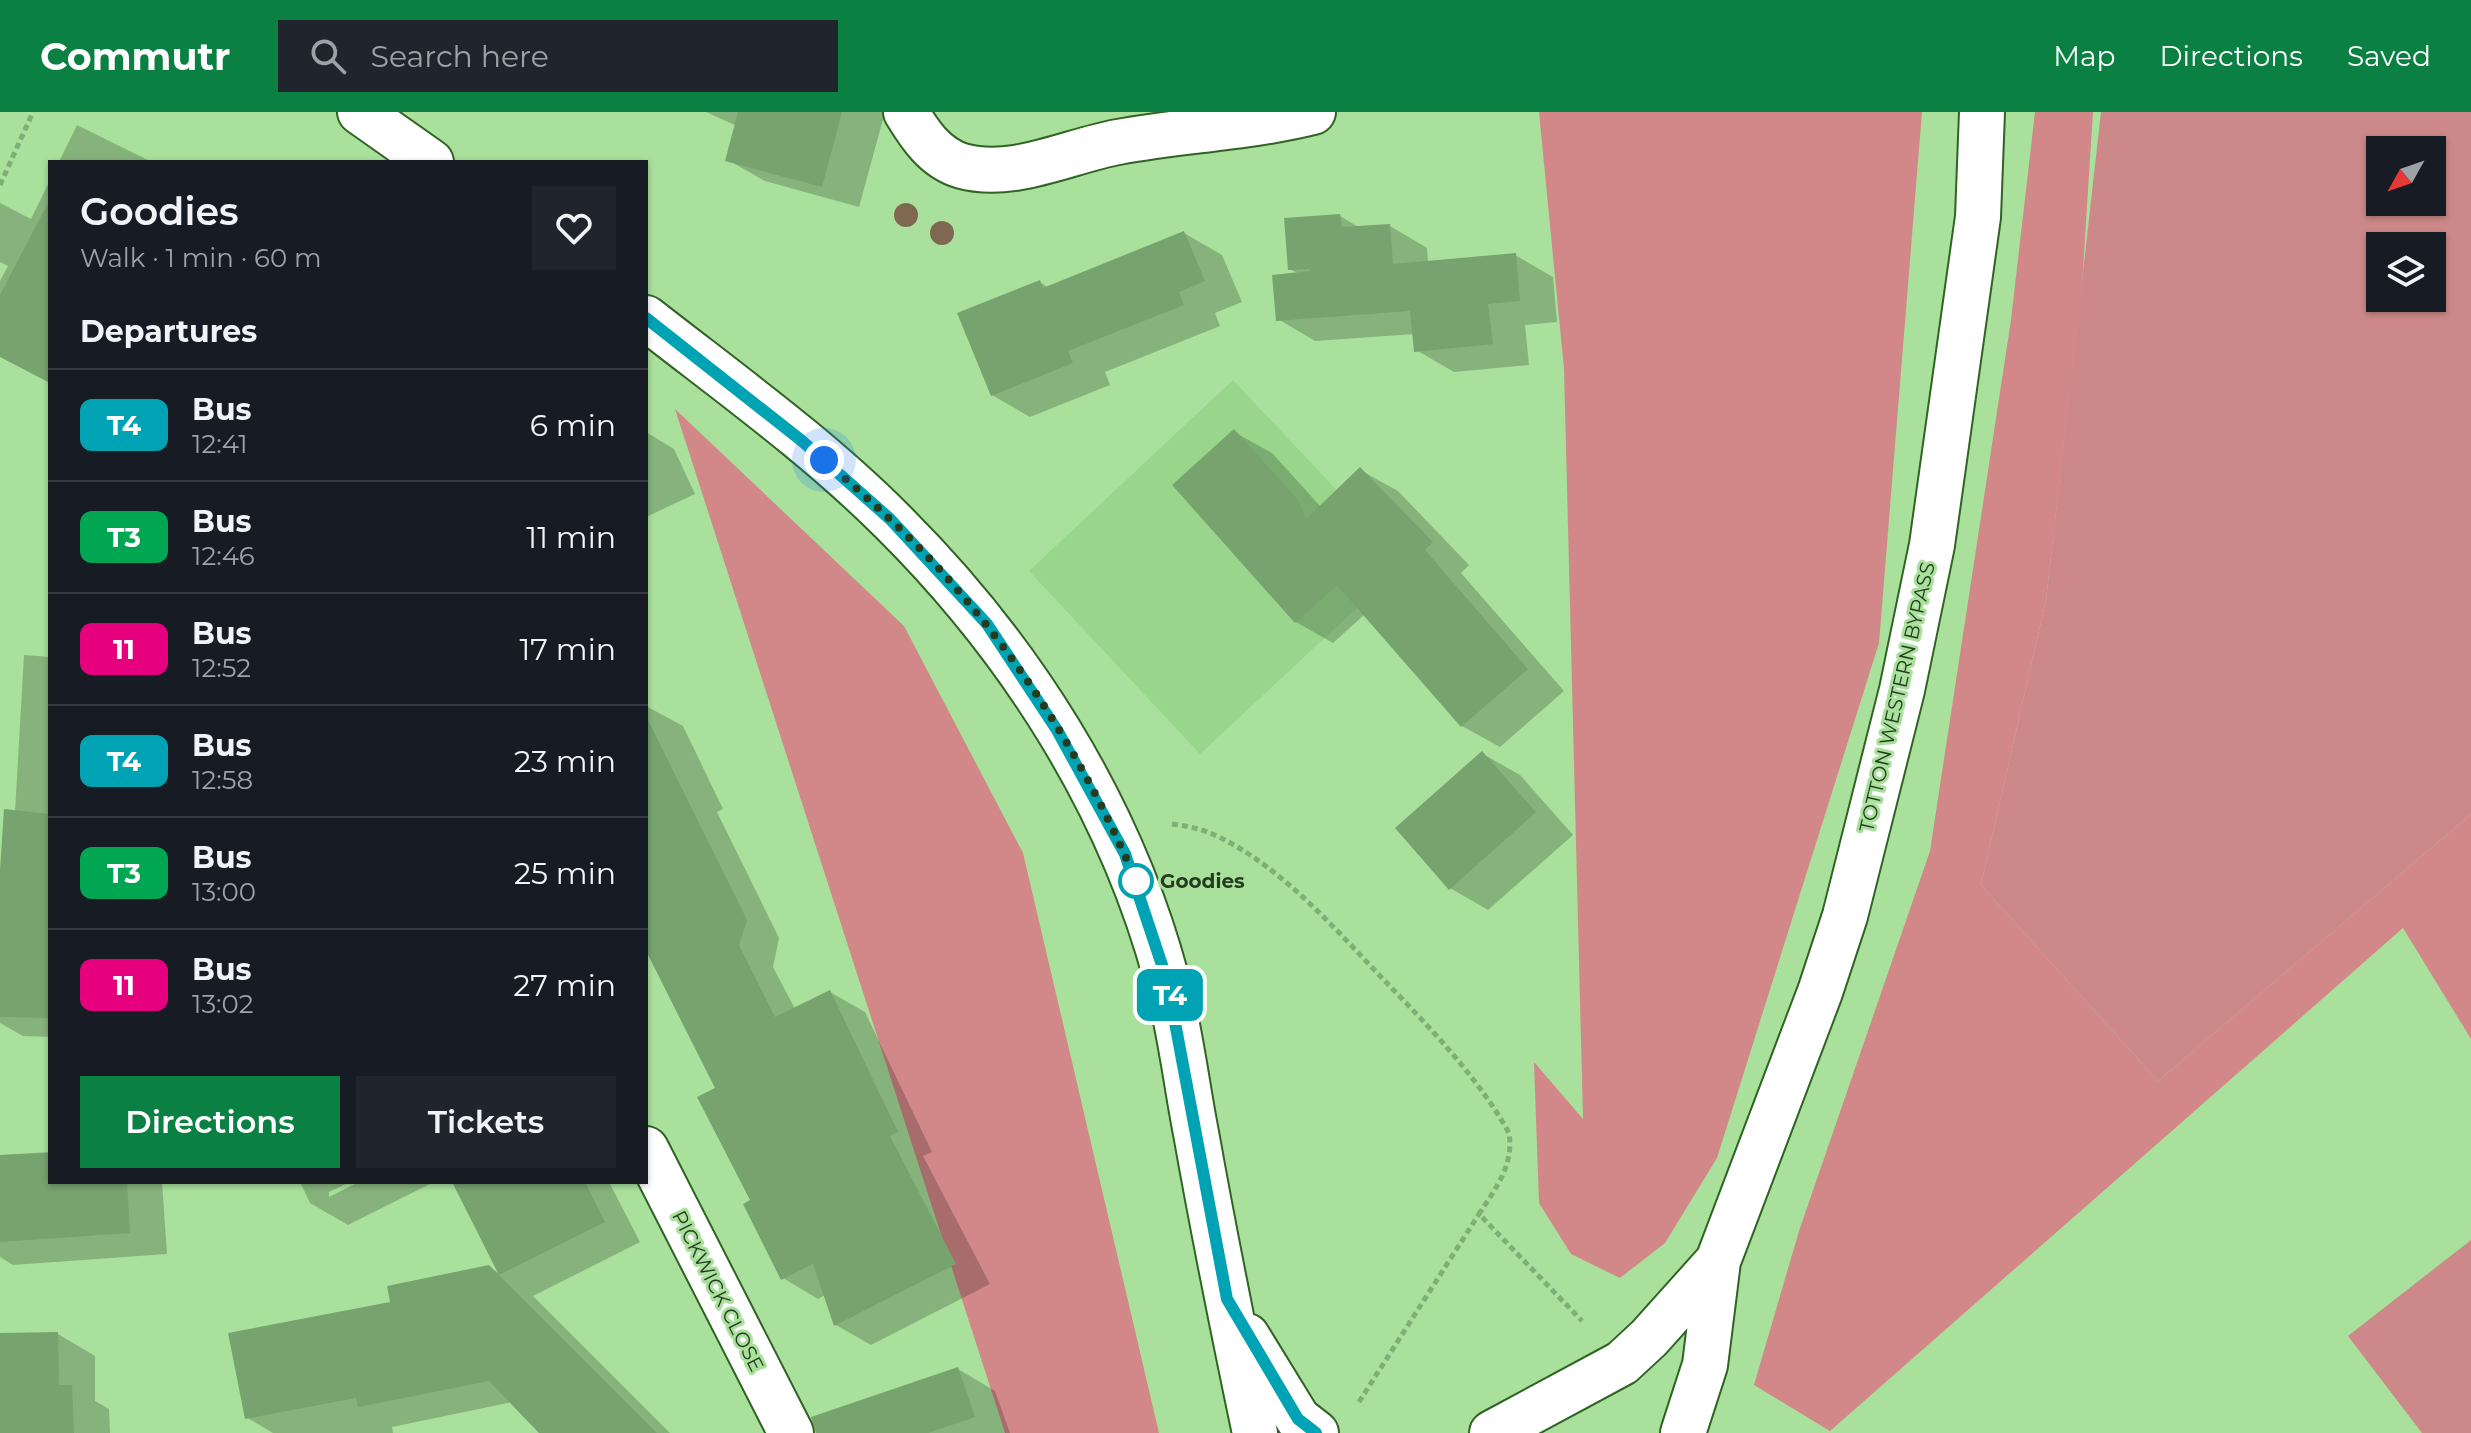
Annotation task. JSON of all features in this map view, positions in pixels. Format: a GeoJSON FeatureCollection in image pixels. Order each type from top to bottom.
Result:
{"type":"FeatureCollection","features":[{"type":"Feature","properties":{"kind":"main road"},"geometry":{"type":"LineString","coordinates":[[360,112],[428,160]]}},
{"type":"Feature","properties":{"kind":"main road"},"geometry":{"type":"LineString","coordinates":[[906,112],[928,145],[942,155],[958,165],[998,170],[1119,142],[1232,128],[1313,112]]}},
{"type":"Feature","properties":{"kind":"main road","name":"TOTTON WESTERN BYPASS"},"geometry":{"type":"LineString","coordinates":[[1683,1433],[1705,1365],[1718,1261],[1829,967],[1902,690],[1932,545],[1978,217],[1982,112]]}},
{"type":"Feature","properties":{"kind":"main road"},"geometry":{"type":"LineString","coordinates":[[648,320],[802,441],[890,519],[953,584],[987,624],[1057,730],[1120,842],[1167,980],[1255,1433]]}},
{"type":"Feature","properties":{"kind":"main road","name":"PICKWICK CLOSE"},"geometry":{"type":"LineString","coordinates":[[648,1153],[791,1433]]}},
{"type":"Feature","properties":{"kind":"main road","name":"TOTTON WESTERN BYPASS"},"geometry":{"type":"LineString","coordinates":[[1492,1433],[1622,1363],[1649,1338],[1718,1261]]}},
{"type":"Feature","properties":{"kind":"main road"},"geometry":{"type":"LineString","coordinates":[[1227,1299],[1298,1419],[1316,1433]]}},
{"type":"Feature","properties":{"kind":"path"},"geometry":{"type":"LineString","coordinates":[[0,185],[33,112]]}},
{"type":"Feature","properties":{"kind":"path"},"geometry":{"type":"LineString","coordinates":[[1120,842],[1171,824],[1194,827],[1219,837],[1254,859],[1304,898],[1425,1023],[1509,1133],[1512,1151],[1506,1170],[1356,1407]]}},
{"type":"Feature","properties":{"kind":"path"},"geometry":{"type":"LineString","coordinates":[[1479,1214],[1622,1363]]}},
{"type":"Feature","properties":{"kind":"shaded area"},"geometry":{"type":"Polygon","coordinates":[[[1539,112],[1922,112],[1879,643],[1717,1158],[1665,1243],[1620,1278],[1571,1254],[1539,1203],[1534,1062],[1583,1119],[1564,369],[1539,112]]]}},
{"type":"Feature","properties":{"kind":"shaded area"},"geometry":{"type":"Polygon","coordinates":[[[2035,112],[2093,112],[2082,285],[2046,600],[1981,885],[2158,1081],[2471,814],[2471,1039],[2403,928],[1830,1431],[1754,1385],[1799,1231],[1930,851],[2011,320],[2035,112]]]}},
{"type":"Feature","properties":{"kind":"shaded area"},"geometry":{"type":"Polygon","coordinates":[[[2101,112],[2471,112],[2471,814],[2158,1081],[1981,885],[2046,600],[2101,112]]]}},
{"type":"Feature","properties":{"kind":"shaded area"},"geometry":{"type":"Polygon","coordinates":[[[1233,380],[1405,563],[1200,754],[1029,571],[1233,380]]]}},
{"type":"Feature","properties":{"kind":"shaded area"},"geometry":{"type":"Polygon","coordinates":[[[675,409],[904,626],[1023,853],[1159,1433],[1005,1433],[675,409]]]}},
{"type":"Feature","properties":{"kind":"shaded area"},"geometry":{"type":"Polygon","coordinates":[[[2471,1240],[2471,1433],[2422,1433],[2348,1336],[2471,1240]]]}},
{"type":"Feature","properties":{"kind":"building"},"geometry":{"type":"Polygon","coordinates":[[[738,112],[842,112],[822,187],[725,161],[738,112]]]}},
{"type":"Feature","properties":{"kind":"building"},"geometry":{"type":"Polygon","coordinates":[[[48,203],[48,382],[0,357],[0,295],[48,203]]]}},
{"type":"Feature","properties":{"kind":"building"},"geometry":{"type":"Polygon","coordinates":[[[1340,214],[1342,227],[1390,224],[1393,264],[1516,253],[1520,301],[1488,304],[1493,344],[1414,352],[1410,311],[1276,321],[1272,275],[1310,271],[1288,270],[1284,218],[1340,214]]]}},
{"type":"Feature","properties":{"kind":"building"},"geometry":{"type":"Polygon","coordinates":[[[1184,231],[1205,281],[1179,292],[1184,305],[1068,351],[1073,363],[991,396],[957,313],[1040,280],[1043,288],[1184,231]]]}},
{"type":"Feature","properties":{"kind":"building"},"geometry":{"type":"Polygon","coordinates":[[[1234,429],[1298,500],[1306,519],[1360,467],[1433,542],[1425,550],[1528,669],[1461,727],[1337,585],[1295,623],[1172,485],[1234,429]]]}},
{"type":"Feature","properties":{"kind":"building"},"geometry":{"type":"Polygon","coordinates":[[[648,720],[747,920],[739,945],[775,1017],[830,990],[898,1132],[890,1136],[956,1264],[834,1326],[813,1264],[781,1280],[743,1204],[750,1200],[697,1097],[715,1088],[648,955],[648,720]]]}},
{"type":"Feature","properties":{"kind":"building"},"geometry":{"type":"Polygon","coordinates":[[[1482,751],[1536,812],[1449,890],[1395,828],[1482,751]]]}},
{"type":"Feature","properties":{"kind":"building"},"geometry":{"type":"Polygon","coordinates":[[[4,809],[48,814],[48,1018],[0,1017],[0,870],[4,809]]]}},
{"type":"Feature","properties":{"kind":"building"},"geometry":{"type":"Polygon","coordinates":[[[48,1153],[48,1184],[127,1184],[130,1233],[0,1242],[0,1155],[48,1153]]]}},
{"type":"Feature","properties":{"kind":"building"},"geometry":{"type":"Polygon","coordinates":[[[453,1184],[586,1184],[605,1222],[499,1275],[453,1184]]]}},
{"type":"Feature","properties":{"kind":"building"},"geometry":{"type":"Polygon","coordinates":[[[489,1265],[657,1433],[539,1433],[489,1381],[358,1407],[356,1398],[245,1419],[228,1333],[390,1302],[387,1286],[489,1265]]]}},
{"type":"Feature","properties":{"kind":"building"},"geometry":{"type":"Polygon","coordinates":[[[58,1332],[59,1385],[72,1385],[74,1433],[0,1433],[0,1333],[58,1332]]]}},
{"type":"Feature","properties":{"kind":"building"},"geometry":{"type":"Polygon","coordinates":[[[958,1367],[975,1417],[928,1433],[816,1433],[811,1417],[958,1367]]]}},
{"type":"Feature","properties":{"kind":"bus line","name":"T4"},"geometry":{"type":"LineString","coordinates":[[648,320],[802,441],[890,519],[987,624],[1057,730],[1125,854],[1167,980],[1227,1299],[1271,1379],[1298,1419],[1316,1433]]}},
{"type":"Feature","properties":{"kind":"place","name":"Goodies"},"geometry":{"type":"Point","coordinates":[1136,881]}},
{"type":"Feature","properties":{"kind":"route"},"geometry":{"type":"LineString","coordinates":[[824,460],[890,519],[987,624],[1057,730],[1106,815],[1136,881]]}}]}
